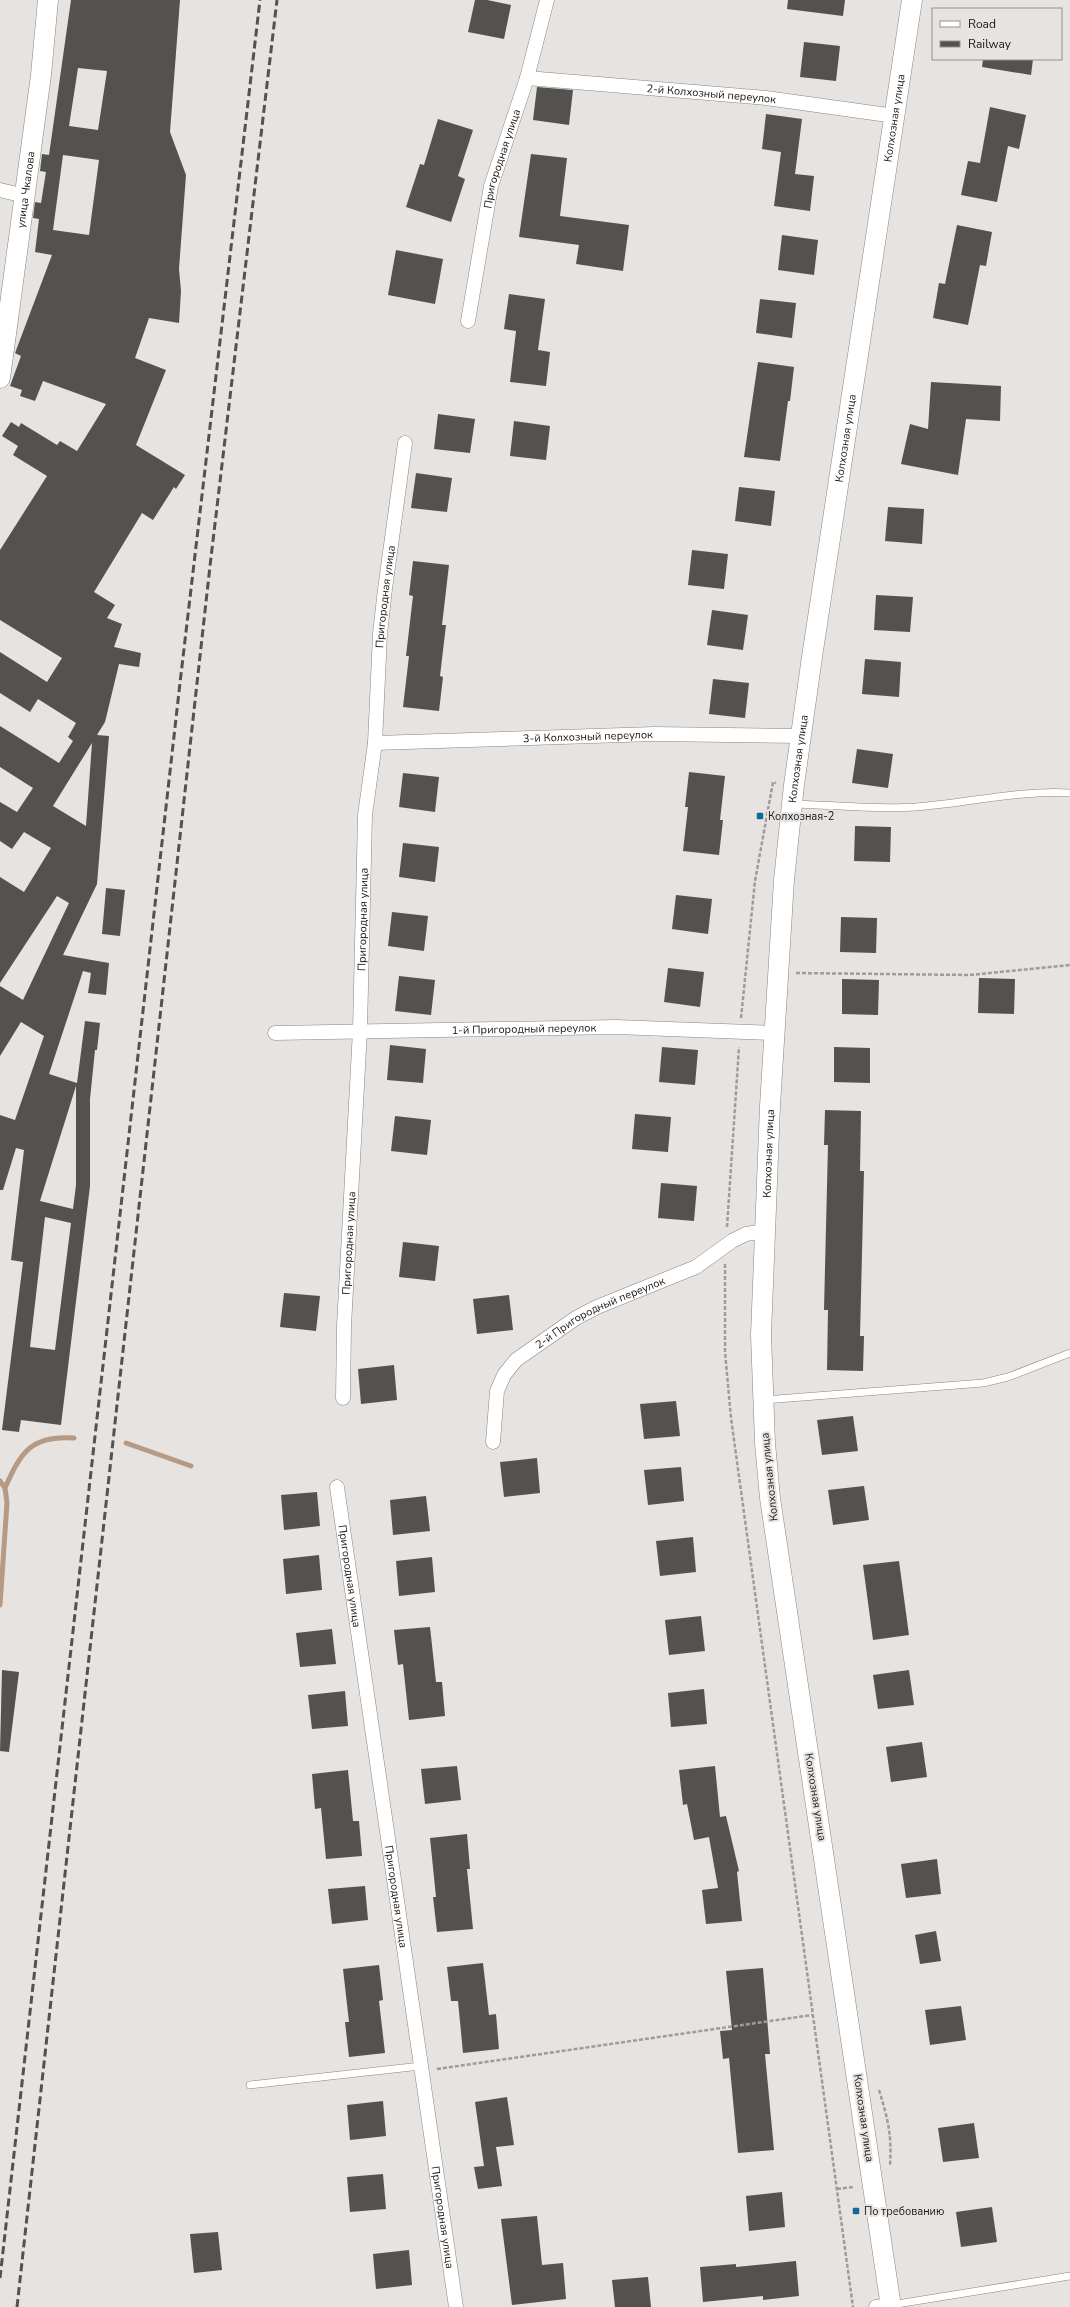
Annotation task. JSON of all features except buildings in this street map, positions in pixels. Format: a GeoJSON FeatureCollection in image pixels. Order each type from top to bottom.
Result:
{"type":"FeatureCollection","features":[{"type":"Feature","properties":{"kind":"main road","name":"улица Чкалова"},"geometry":{"type":"LineString","coordinates":[[0,378],[41,75],[48,0]]}},
{"type":"Feature","properties":{"kind":"main road","name":"Колхозная улица"},"geometry":{"type":"LineString","coordinates":[[886,2306],[771,1505],[762,1400],[761,1335],[774,1033],[780,932],[793,794],[912,0]]}},
{"type":"Feature","properties":{"kind":"street","name":"Пригородная улица"},"geometry":{"type":"LineString","coordinates":[[468,321],[491,186],[527,78],[547,0]]}},
{"type":"Feature","properties":{"kind":"street","name":"2-й Колхозный переулок"},"geometry":{"type":"LineString","coordinates":[[527,78],[766,98],[894,116]]}},
{"type":"Feature","properties":{"kind":"street"},"geometry":{"type":"LineString","coordinates":[[0,190],[25,196]]}},
{"type":"Feature","properties":{"kind":"street","name":"Пригородная улица"},"geometry":{"type":"LineString","coordinates":[[343,1398],[344,1326],[360,1030],[365,815],[375,743],[380,634],[405,443]]}},
{"type":"Feature","properties":{"kind":"street","name":"3-й Колхозный переулок"},"geometry":{"type":"LineString","coordinates":[[375,743],[654,734],[801,736]]}},
{"type":"Feature","properties":{"kind":"street","name":"1-й Пригородный переулок"},"geometry":{"type":"LineString","coordinates":[[275,1033],[360,1030],[616,1027],[774,1033]]}},
{"type":"Feature","properties":{"kind":"street","name":"2-й Пригородный переулок"},"geometry":{"type":"LineString","coordinates":[[493,1442],[497,1391],[504,1375],[516,1360],[576,1318],[619,1296],[696,1267],[725,1246],[746,1234],[765,1231]]}},
{"type":"Feature","properties":{"kind":"street","name":"Пригородная улица"},"geometry":{"type":"LineString","coordinates":[[337,1487],[456,2307]]}},
{"type":"Feature","properties":{"kind":"lane"},"geometry":{"type":"LineString","coordinates":[[793,794],[881,808],[915,807],[1006,794],[1045,792],[1070,793]]}},
{"type":"Feature","properties":{"kind":"lane"},"geometry":{"type":"LineString","coordinates":[[762,1400],[983,1383],[1008,1377],[1070,1353]]}},
{"type":"Feature","properties":{"kind":"lane"},"geometry":{"type":"LineString","coordinates":[[250,2085],[422,2068]]}},
{"type":"Feature","properties":{"kind":"lane"},"geometry":{"type":"LineString","coordinates":[[886,2306],[1070,2276]]}},
{"type":"Feature","properties":{"kind":"path"},"geometry":{"type":"LineString","coordinates":[[793,794],[773,782],[755,881],[740,1032],[725,1246],[725,1352],[731,1418],[853,2307]]}},
{"type":"Feature","properties":{"kind":"path"},"geometry":{"type":"LineString","coordinates":[[795,966],[794,973],[935,976],[970,975],[1070,965]]}},
{"type":"Feature","properties":{"kind":"path"},"geometry":{"type":"LineString","coordinates":[[422,2068],[812,2015]]}},
{"type":"Feature","properties":{"kind":"path"},"geometry":{"type":"LineString","coordinates":[[878,2089],[887,2115],[892,2140],[890,2169]]}},
{"type":"Feature","properties":{"kind":"waterway"},"geometry":{"type":"LineString","coordinates":[[5,1488],[16,1465],[29,1448],[47,1439],[74,1438]]}},
{"type":"Feature","properties":{"kind":"waterway"},"geometry":{"type":"LineString","coordinates":[[126,1443],[191,1466]]}},
{"type":"Feature","properties":{"kind":"waterway"},"geometry":{"type":"LineString","coordinates":[[0,1481],[5,1488],[7,1503],[0,1605]]}},
{"type":"Feature","properties":{"kind":"railway"},"geometry":{"type":"LineString","coordinates":[[0,2278],[180,683],[260,0]]}},
{"type":"Feature","properties":{"kind":"railway"},"geometry":{"type":"LineString","coordinates":[[17,2307],[210,566],[277,0]]}},
{"type":"Feature","properties":{"kind":"place","name":"Колхозная-2"},"geometry":{"type":"Point","coordinates":[760,816]}},
{"type":"Feature","properties":{"kind":"place","name":"По требованию"},"geometry":{"type":"Point","coordinates":[856,2211]}}]}
